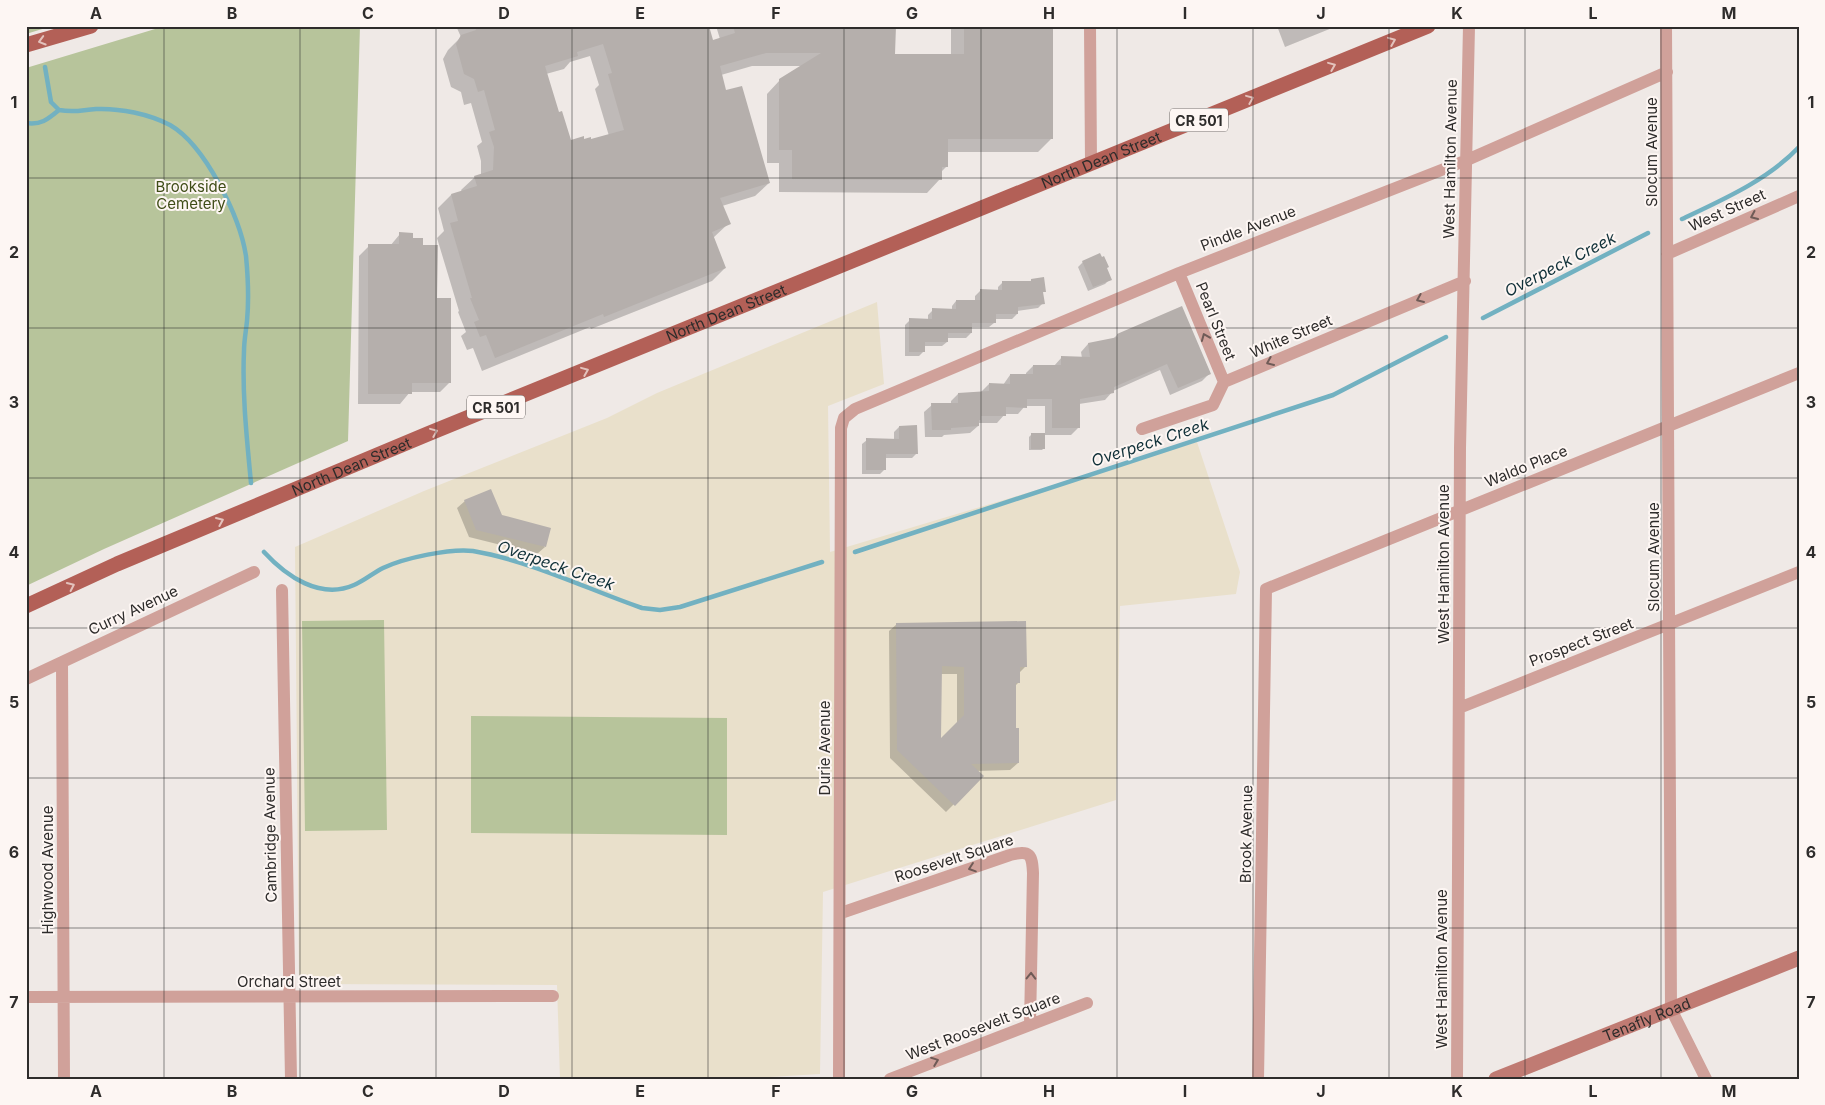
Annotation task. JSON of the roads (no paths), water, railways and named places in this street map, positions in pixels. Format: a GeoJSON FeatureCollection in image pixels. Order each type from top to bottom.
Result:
{"type":"FeatureCollection","features":[{"type":"Feature","properties":{"kind":"main road"},"geometry":{"type":"LineString","coordinates":[[26,45],[91,26]]}},
{"type":"Feature","properties":{"kind":"main road","name":"North Dean Street"},"geometry":{"type":"LineString","coordinates":[[26,606],[135,557],[430,433],[1428,26]]}},
{"type":"Feature","properties":{"kind":"street"},"geometry":{"type":"LineString","coordinates":[[1090,26],[1091,164]]}},
{"type":"Feature","properties":{"kind":"street","name":"West Hamilton Avenue"},"geometry":{"type":"LineString","coordinates":[[1457,1079],[1460,510],[1469,26]]}},
{"type":"Feature","properties":{"kind":"street","name":"Slocum Avenue"},"geometry":{"type":"LineString","coordinates":[[1666,26],[1671,1009],[1706,1079]]}},
{"type":"Feature","properties":{"kind":"street","name":"Pindle Avenue"},"geometry":{"type":"LineString","coordinates":[[844,418],[855,409],[1179,273],[1467,160],[1667,72]]}},
{"type":"Feature","properties":{"kind":"street","name":"West Street"},"geometry":{"type":"LineString","coordinates":[[1667,254],[1799,196]]}},
{"type":"Feature","properties":{"kind":"street","name":"Pearl Street"},"geometry":{"type":"LineString","coordinates":[[1179,273],[1224,382]]}},
{"type":"Feature","properties":{"kind":"street","name":"White Street"},"geometry":{"type":"LineString","coordinates":[[1224,382],[1465,280]]}},
{"type":"Feature","properties":{"kind":"street","name":"Waldo Place"},"geometry":{"type":"LineString","coordinates":[[1266,589],[1799,373]]}},
{"type":"Feature","properties":{"kind":"street"},"geometry":{"type":"LineString","coordinates":[[1142,429],[1213,405],[1224,382]]}},
{"type":"Feature","properties":{"kind":"street","name":"Durie Avenue"},"geometry":{"type":"LineString","coordinates":[[839,1079],[841,428],[844,418]]}},
{"type":"Feature","properties":{"kind":"street","name":"Curry Avenue"},"geometry":{"type":"LineString","coordinates":[[26,679],[254,572]]}},
{"type":"Feature","properties":{"kind":"street","name":"Prospect Street"},"geometry":{"type":"LineString","coordinates":[[1459,708],[1799,572]]}},
{"type":"Feature","properties":{"kind":"street","name":"Brook Avenue"},"geometry":{"type":"LineString","coordinates":[[1258,1079],[1266,589]]}},
{"type":"Feature","properties":{"kind":"street","name":"Cambridge Avenue"},"geometry":{"type":"LineString","coordinates":[[282,590],[291,1079]]}},
{"type":"Feature","properties":{"kind":"street","name":"Highwood Avenue"},"geometry":{"type":"LineString","coordinates":[[62,662],[64,1079]]}},
{"type":"Feature","properties":{"kind":"street","name":"Roosevelt Square"},"geometry":{"type":"LineString","coordinates":[[841,913],[1010,855],[1024,852],[1032,860],[1033,873],[1030,1025]]}},
{"type":"Feature","properties":{"kind":"street","name":"Tenafly Road"},"geometry":{"type":"LineString","coordinates":[[1496,1079],[1799,958]]}},
{"type":"Feature","properties":{"kind":"street","name":"Orchard Street"},"geometry":{"type":"LineString","coordinates":[[26,997],[553,996]]}},
{"type":"Feature","properties":{"kind":"street","name":"West Roosevelt Square"},"geometry":{"type":"LineString","coordinates":[[890,1079],[1087,1004]]}},
{"type":"Feature","properties":{"kind":"waterway"},"geometry":{"type":"LineString","coordinates":[[45,67],[51,102],[59,110]]}},
{"type":"Feature","properties":{"kind":"waterway","name":"Overpeck Creek"},"geometry":{"type":"LineString","coordinates":[[26,123],[44,121],[59,110],[105,109],[134,112],[170,125],[196,148],[208,165],[219,183],[237,222],[246,256],[248,305],[244,347],[244,384],[251,483]]}},
{"type":"Feature","properties":{"kind":"waterway","name":"Overpeck Creek"},"geometry":{"type":"LineString","coordinates":[[1682,219],[1728,197],[1759,179],[1787,159],[1799,147]]}},
{"type":"Feature","properties":{"kind":"waterway","name":"Overpeck Creek"},"geometry":{"type":"LineString","coordinates":[[1483,318],[1648,233]]}},
{"type":"Feature","properties":{"kind":"waterway","name":"Overpeck Creek"},"geometry":{"type":"LineString","coordinates":[[855,552],[1333,395],[1446,337]]}},
{"type":"Feature","properties":{"kind":"waterway","name":"Overpeck Creek"},"geometry":{"type":"LineString","coordinates":[[264,552],[293,577],[304,583],[329,590],[354,585],[383,568],[415,557],[440,552],[473,551],[537,568],[642,608],[660,610],[680,607],[822,562]]}},
{"type":"Feature","properties":{"kind":"park label","name":"Brookside Cemetery"},"geometry":{"type":"Point","coordinates":[191,194]}}]}
